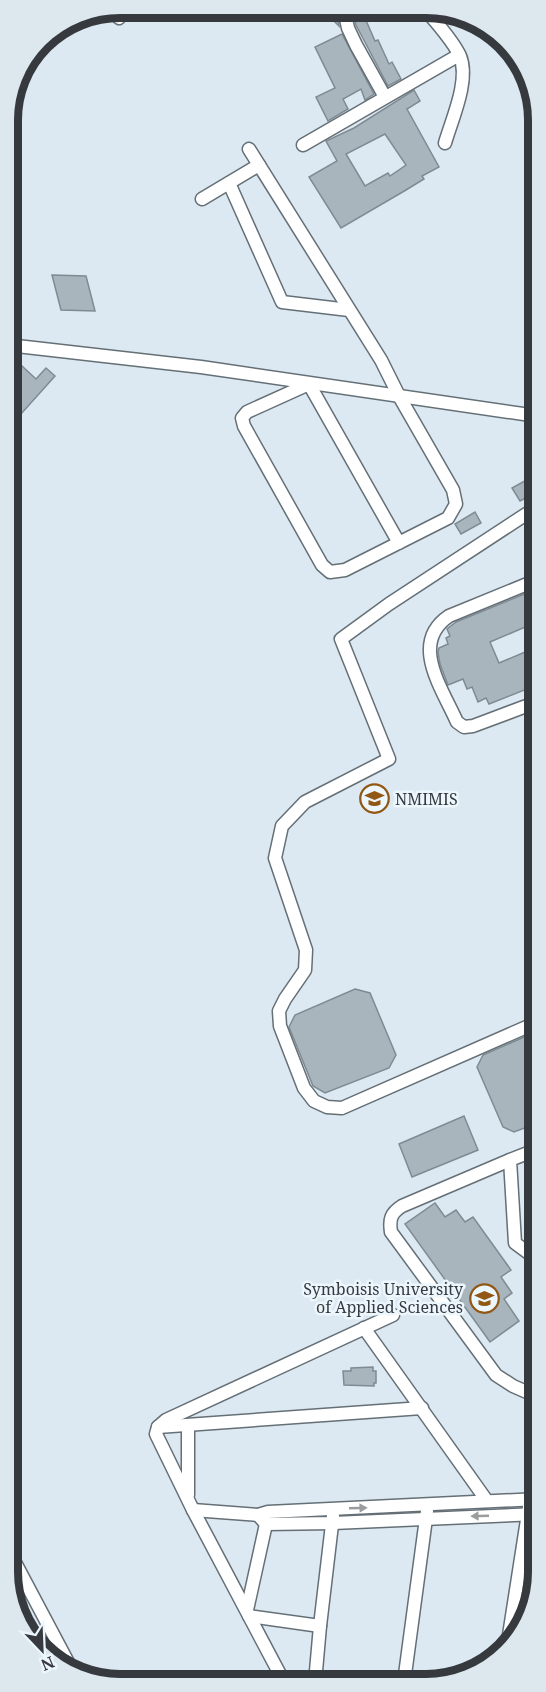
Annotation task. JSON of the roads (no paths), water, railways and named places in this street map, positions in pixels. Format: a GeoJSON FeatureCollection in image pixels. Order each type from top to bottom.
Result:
{"type":"FeatureCollection","features":[{"type":"Feature","properties":{"kind":"street"},"geometry":{"type":"LineString","coordinates":[[346,18],[356,45],[385,97]]}},
{"type":"Feature","properties":{"kind":"street"},"geometry":{"type":"LineString","coordinates":[[433,19],[451,41],[464,70],[462,85],[445,143]]}},
{"type":"Feature","properties":{"kind":"street"},"geometry":{"type":"LineString","coordinates":[[303,145],[459,56]]}},
{"type":"Feature","properties":{"kind":"street"},"geometry":{"type":"LineString","coordinates":[[249,149],[381,360],[453,490],[456,504],[448,518],[345,570],[330,572],[322,565],[244,426],[243,418],[247,412],[309,384]]}},
{"type":"Feature","properties":{"kind":"street"},"geometry":{"type":"LineString","coordinates":[[202,199],[259,165]]}},
{"type":"Feature","properties":{"kind":"street"},"geometry":{"type":"LineString","coordinates":[[229,183],[282,302],[349,310]]}},
{"type":"Feature","properties":{"kind":"street"},"geometry":{"type":"LineString","coordinates":[[18,346],[201,367],[528,415]]}},
{"type":"Feature","properties":{"kind":"street"},"geometry":{"type":"LineString","coordinates":[[309,384],[399,543]]}},
{"type":"Feature","properties":{"kind":"street"},"geometry":{"type":"LineString","coordinates":[[528,513],[389,604],[341,639],[388,759],[305,802],[282,826],[275,858],[306,950],[305,969],[279,1011],[280,1026],[304,1088],[314,1101],[327,1107],[342,1108],[528,1026]]}},
{"type":"Feature","properties":{"kind":"street"},"geometry":{"type":"LineString","coordinates":[[528,584],[449,616],[438,623],[431,634],[429,646],[433,669],[457,722],[464,727],[473,726],[528,705]]}},
{"type":"Feature","properties":{"kind":"street"},"geometry":{"type":"LineString","coordinates":[[528,1153],[394,1211],[389,1220],[391,1232],[496,1375],[528,1393]]}},
{"type":"Feature","properties":{"kind":"street"},"geometry":{"type":"LineString","coordinates":[[510,1160],[514,1243],[528,1253]]}},
{"type":"Feature","properties":{"kind":"street"},"geometry":{"type":"LineString","coordinates":[[280,1674],[190,1505],[156,1434],[158,1427],[166,1420],[393,1315]]}},
{"type":"Feature","properties":{"kind":"street"},"geometry":{"type":"LineString","coordinates":[[364,1328],[487,1501]]}},
{"type":"Feature","properties":{"kind":"street"},"geometry":{"type":"LineString","coordinates":[[158,1427],[422,1408]]}},
{"type":"Feature","properties":{"kind":"street"},"geometry":{"type":"LineString","coordinates":[[188,1425],[190,1505]]}},
{"type":"Feature","properties":{"kind":"street"},"geometry":{"type":"LineString","coordinates":[[190,1505],[262,1520],[333,1523],[427,1512],[487,1501],[528,1500]]}},
{"type":"Feature","properties":{"kind":"street"},"geometry":{"type":"LineString","coordinates":[[248,1613],[262,1520],[268,1512],[333,1509],[528,1514]]}},
{"type":"Feature","properties":{"kind":"street"},"geometry":{"type":"LineString","coordinates":[[316,1674],[333,1509]]}},
{"type":"Feature","properties":{"kind":"street"},"geometry":{"type":"LineString","coordinates":[[405,1674],[427,1512]]}},
{"type":"Feature","properties":{"kind":"street"},"geometry":{"type":"LineString","coordinates":[[511,1630],[528,1540]]}},
{"type":"Feature","properties":{"kind":"street"},"geometry":{"type":"LineString","coordinates":[[18,1568],[66,1658]]}},
{"type":"Feature","properties":{"kind":"street"},"geometry":{"type":"LineString","coordinates":[[248,1613],[320,1626]]}},
{"type":"Feature","properties":{"kind":"place","name":"NMIMIS"},"geometry":{"type":"Point","coordinates":[374,799]}},
{"type":"Feature","properties":{"kind":"place","name":"Symboisis University of Applied Sciences"},"geometry":{"type":"Point","coordinates":[484,1298]}}]}
